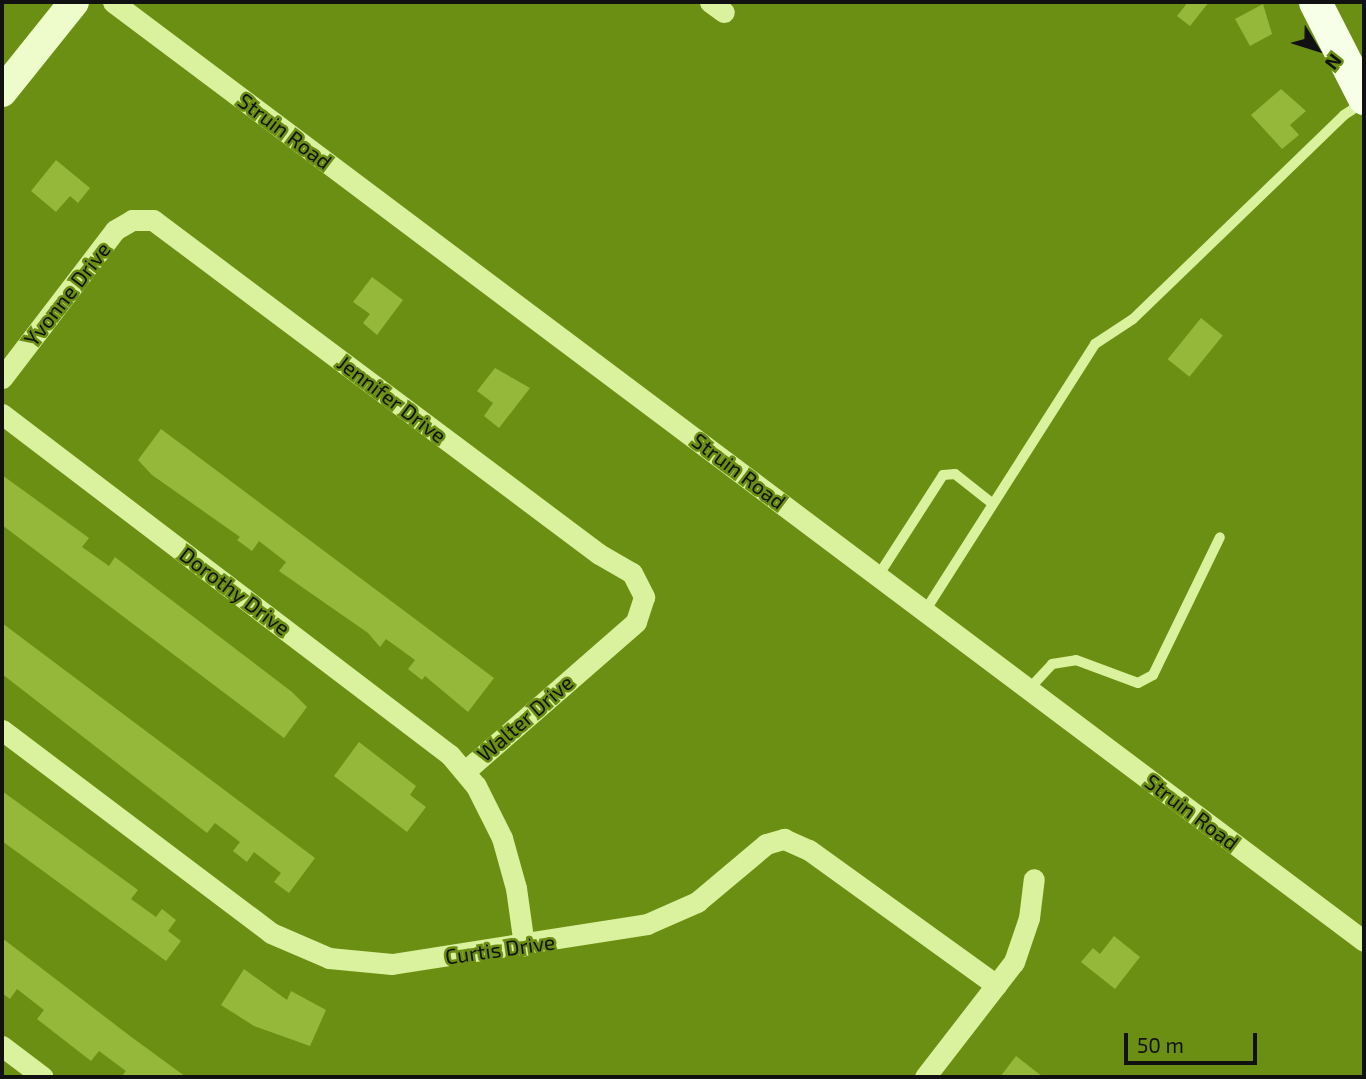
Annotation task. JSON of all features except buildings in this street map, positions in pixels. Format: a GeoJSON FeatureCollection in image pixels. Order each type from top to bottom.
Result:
{"type":"FeatureCollection","features":[{"type":"Feature","properties":{"kind":"main road"},"geometry":{"type":"LineString","coordinates":[[2,92],[75,2]]}},
{"type":"Feature","properties":{"kind":"main road"},"geometry":{"type":"LineString","coordinates":[[1315,2],[1364,100]]}},
{"type":"Feature","properties":{"kind":"street","name":"Struin Road"},"geometry":{"type":"LineString","coordinates":[[113,2],[1364,941]]}},
{"type":"Feature","properties":{"kind":"street","name":"Yvonne Drive"},"geometry":{"type":"LineString","coordinates":[[2,378],[116,230],[138,218]]}},
{"type":"Feature","properties":{"kind":"street","name":"Jennifer Drive"},"geometry":{"type":"LineString","coordinates":[[138,218],[165,227],[599,554],[632,573],[641,587]]}},
{"type":"Feature","properties":{"kind":"street","name":"Dorothy Drive"},"geometry":{"type":"LineString","coordinates":[[2,414],[435,742],[464,771]]}},
{"type":"Feature","properties":{"kind":"street","name":"Walter Drive"},"geometry":{"type":"LineString","coordinates":[[524,945],[516,888],[502,838],[487,803],[464,771],[636,622],[643,610],[641,587]]}},
{"type":"Feature","properties":{"kind":"street","name":"Curtis Drive"},"geometry":{"type":"LineString","coordinates":[[2,730],[246,915],[312,952],[392,964],[627,929],[666,917],[719,887],[766,844],[784,839],[809,850],[996,985]]}},
{"type":"Feature","properties":{"kind":"street"},"geometry":{"type":"LineString","coordinates":[[925,1077],[996,985],[1018,951],[1029,918],[1034,880]]}},
{"type":"Feature","properties":{"kind":"street"},"geometry":{"type":"LineString","coordinates":[[2,1046],[43,1077]]}},
{"type":"Feature","properties":{"kind":"lane"},"geometry":{"type":"LineString","coordinates":[[925,611],[1095,344],[1133,319],[1344,115],[1364,100]]}},
{"type":"Feature","properties":{"kind":"lane"},"geometry":{"type":"LineString","coordinates":[[878,576],[943,475],[955,474],[993,505]]}},
{"type":"Feature","properties":{"kind":"lane"},"geometry":{"type":"LineString","coordinates":[[1029,689],[1052,664],[1076,660],[1138,683],[1153,675],[1220,537]]}}]}
